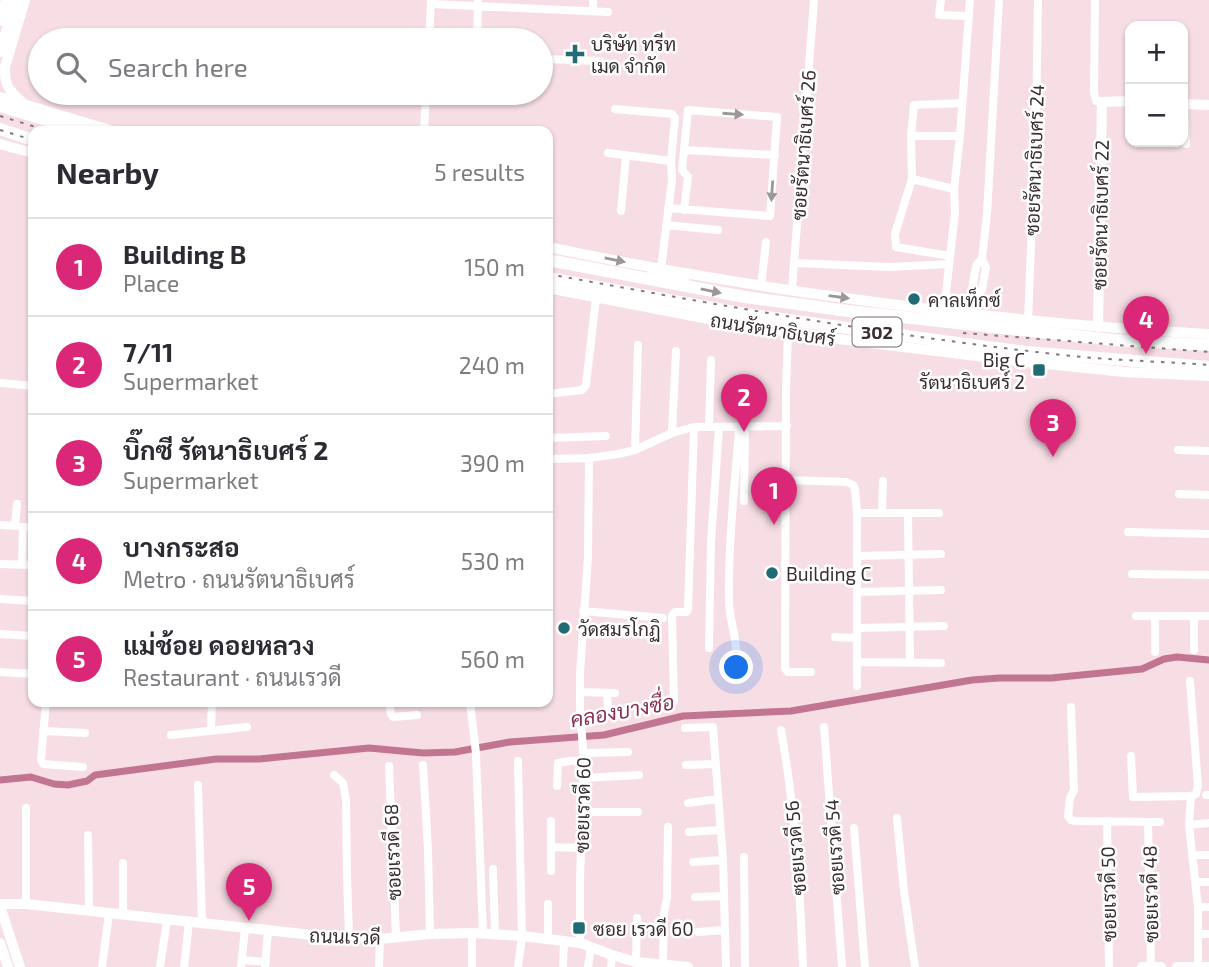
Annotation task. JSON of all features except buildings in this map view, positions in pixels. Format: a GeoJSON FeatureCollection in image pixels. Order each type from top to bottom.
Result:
{"type":"FeatureCollection","features":[{"type":"Feature","properties":{"kind":"main road"},"geometry":{"type":"LineString","coordinates":[[0,21],[6,0]]}},
{"type":"Feature","properties":{"kind":"main road"},"geometry":{"type":"LineString","coordinates":[[0,52],[15,0]]}},
{"type":"Feature","properties":{"kind":"main road"},"geometry":{"type":"LineString","coordinates":[[24,105],[10,92],[3,69],[25,0]]}},
{"type":"Feature","properties":{"kind":"main road"},"geometry":{"type":"LineString","coordinates":[[0,97],[96,126]]}},
{"type":"Feature","properties":{"kind":"main road"},"geometry":{"type":"LineString","coordinates":[[0,106],[66,126]]}},
{"type":"Feature","properties":{"kind":"main road"},"geometry":{"type":"LineString","coordinates":[[0,129],[28,138]]}},
{"type":"Feature","properties":{"kind":"main road"},"geometry":{"type":"LineString","coordinates":[[1,144],[28,152]]}},
{"type":"Feature","properties":{"kind":"main road","name":"302"},"geometry":{"type":"LineString","coordinates":[[553,248],[687,274],[944,312],[1098,327],[1209,334]]}},
{"type":"Feature","properties":{"kind":"main road","name":"ถนนรัตนาธิเบศร์"},"geometry":{"type":"LineString","coordinates":[[553,261],[745,297],[848,312],[1100,338],[1209,345]]}},
{"type":"Feature","properties":{"kind":"main road"},"geometry":{"type":"LineString","coordinates":[[625,274],[687,274]]}},
{"type":"Feature","properties":{"kind":"main road","name":"ถนนรัตนาธิเบศร์"},"geometry":{"type":"LineString","coordinates":[[553,279],[746,314],[1026,352],[1209,367]]}},
{"type":"Feature","properties":{"kind":"main road","name":"ถนนรัตนาธิเบศร์"},"geometry":{"type":"LineString","coordinates":[[553,289],[814,336],[1124,372],[1209,376]]}},
{"type":"Feature","properties":{"kind":"main road"},"geometry":{"type":"LineString","coordinates":[[661,300],[724,321]]}},
{"type":"Feature","properties":{"kind":"main road"},"geometry":{"type":"LineString","coordinates":[[0,905],[20,967]]}},
{"type":"Feature","properties":{"kind":"main road"},"geometry":{"type":"LineString","coordinates":[[1,950],[8,967]]}},
{"type":"Feature","properties":{"kind":"street"},"geometry":{"type":"LineString","coordinates":[[565,0],[565,10]]}},
{"type":"Feature","properties":{"kind":"street"},"geometry":{"type":"LineString","coordinates":[[593,0],[593,11]]}},
{"type":"Feature","properties":{"kind":"street","name":"ซอยรัตนาธิเบศร์ 26"},"geometry":{"type":"LineString","coordinates":[[792,290],[814,0]]}},
{"type":"Feature","properties":{"kind":"street"},"geometry":{"type":"LineString","coordinates":[[941,0],[939,15],[968,16]]}},
{"type":"Feature","properties":{"kind":"street"},"geometry":{"type":"LineString","coordinates":[[944,312],[956,212],[954,189],[970,0]]}},
{"type":"Feature","properties":{"kind":"street"},"geometry":{"type":"LineString","coordinates":[[971,315],[975,297],[972,290],[976,264],[982,259],[986,214],[999,0]]}},
{"type":"Feature","properties":{"kind":"street","name":"ซอยรัตนาธิเบศร์ 24"},"geometry":{"type":"LineString","coordinates":[[1028,321],[1038,0]]}},
{"type":"Feature","properties":{"kind":"street","name":"ซอยรัตนาธิเบศร์ 22"},"geometry":{"type":"LineString","coordinates":[[1095,0],[1094,92],[1096,101],[1102,103],[1098,327]]}},
{"type":"Feature","properties":{"kind":"street"},"geometry":{"type":"LineString","coordinates":[[430,28],[431,2],[608,12]]}},
{"type":"Feature","properties":{"kind":"street"},"geometry":{"type":"LineString","coordinates":[[477,28],[478,3]]}},
{"type":"Feature","properties":{"kind":"street"},"geometry":{"type":"LineString","coordinates":[[553,59],[600,61]]}},
{"type":"Feature","properties":{"kind":"street"},"geometry":{"type":"LineString","coordinates":[[1102,103],[1125,101]]}},
{"type":"Feature","properties":{"kind":"street"},"geometry":{"type":"LineString","coordinates":[[949,260],[896,247],[895,234],[912,178],[911,136],[914,105],[962,103]]}},
{"type":"Feature","properties":{"kind":"street"},"geometry":{"type":"LineString","coordinates":[[1188,104],[1209,105]]}},
{"type":"Feature","properties":{"kind":"street"},"geometry":{"type":"LineString","coordinates":[[424,126],[425,105]]}},
{"type":"Feature","properties":{"kind":"street"},"geometry":{"type":"LineString","coordinates":[[615,109],[674,116],[671,161],[673,180],[661,269]]}},
{"type":"Feature","properties":{"kind":"street"},"geometry":{"type":"LineString","coordinates":[[668,208],[684,210],[770,216],[777,117],[688,110],[682,170],[688,177],[684,210]]}},
{"type":"Feature","properties":{"kind":"street"},"geometry":{"type":"LineString","coordinates":[[911,136],[960,136]]}},
{"type":"Feature","properties":{"kind":"street"},"geometry":{"type":"LineString","coordinates":[[684,150],[775,155]]}},
{"type":"Feature","properties":{"kind":"street"},"geometry":{"type":"LineString","coordinates":[[608,153],[671,161]]}},
{"type":"Feature","properties":{"kind":"street"},"geometry":{"type":"LineString","coordinates":[[621,211],[626,155]]}},
{"type":"Feature","properties":{"kind":"street"},"geometry":{"type":"LineString","coordinates":[[912,178],[954,189]]}},
{"type":"Feature","properties":{"kind":"street"},"geometry":{"type":"LineString","coordinates":[[666,225],[718,230]]}},
{"type":"Feature","properties":{"kind":"street"},"geometry":{"type":"LineString","coordinates":[[761,286],[766,243]]}},
{"type":"Feature","properties":{"kind":"street"},"geometry":{"type":"LineString","coordinates":[[794,263],[890,267],[949,260]]}},
{"type":"Feature","properties":{"kind":"street"},"geometry":{"type":"LineString","coordinates":[[553,393],[582,390],[586,385],[596,298]]}},
{"type":"Feature","properties":{"kind":"street"},"geometry":{"type":"LineString","coordinates":[[788,332],[785,668],[788,673],[811,672]]}},
{"type":"Feature","properties":{"kind":"street"},"geometry":{"type":"LineString","coordinates":[[635,450],[638,345]]}},
{"type":"Feature","properties":{"kind":"street"},"geometry":{"type":"LineString","coordinates":[[672,433],[676,351]]}},
{"type":"Feature","properties":{"kind":"street"},"geometry":{"type":"LineString","coordinates":[[709,426],[711,360]]}},
{"type":"Feature","properties":{"kind":"street"},"geometry":{"type":"LineString","coordinates":[[0,383],[28,386]]}},
{"type":"Feature","properties":{"kind":"street"},"geometry":{"type":"LineString","coordinates":[[709,648],[711,542],[719,426]]}},
{"type":"Feature","properties":{"kind":"street"},"geometry":{"type":"LineString","coordinates":[[553,459],[618,454],[694,427],[787,426]]}},
{"type":"Feature","properties":{"kind":"street"},"geometry":{"type":"LineString","coordinates":[[674,701],[672,616],[675,612],[687,612],[688,609],[694,427]]}},
{"type":"Feature","properties":{"kind":"street"},"geometry":{"type":"LineString","coordinates":[[742,428],[744,501]]}},
{"type":"Feature","properties":{"kind":"street"},"geometry":{"type":"LineString","coordinates":[[736,648],[729,602],[731,544],[742,428]]}},
{"type":"Feature","properties":{"kind":"street"},"geometry":{"type":"LineString","coordinates":[[553,438],[606,436]]}},
{"type":"Feature","properties":{"kind":"street"},"geometry":{"type":"LineString","coordinates":[[1178,450],[1209,451]]}},
{"type":"Feature","properties":{"kind":"street","name":"ซอยเรวดี 60"},"geometry":{"type":"LineString","coordinates":[[588,967],[580,880],[584,756],[580,692],[588,556],[589,458]]}},
{"type":"Feature","properties":{"kind":"street"},"geometry":{"type":"LineString","coordinates":[[786,480],[847,482],[855,489],[857,686]]}},
{"type":"Feature","properties":{"kind":"street"},"geometry":{"type":"LineString","coordinates":[[882,513],[883,481]]}},
{"type":"Feature","properties":{"kind":"street"},"geometry":{"type":"LineString","coordinates":[[1179,494],[1209,495]]}},
{"type":"Feature","properties":{"kind":"street"},"geometry":{"type":"LineString","coordinates":[[17,504],[26,527],[22,564]]}},
{"type":"Feature","properties":{"kind":"street"},"geometry":{"type":"LineString","coordinates":[[857,513],[939,513]]}},
{"type":"Feature","properties":{"kind":"street"},"geometry":{"type":"LineString","coordinates":[[908,513],[910,663]]}},
{"type":"Feature","properties":{"kind":"street"},"geometry":{"type":"LineString","coordinates":[[0,525],[26,527]]}},
{"type":"Feature","properties":{"kind":"street"},"geometry":{"type":"LineString","coordinates":[[1128,532],[1209,534]]}},
{"type":"Feature","properties":{"kind":"street"},"geometry":{"type":"LineString","coordinates":[[857,556],[941,554]]}},
{"type":"Feature","properties":{"kind":"street"},"geometry":{"type":"LineString","coordinates":[[0,564],[28,565]]}},
{"type":"Feature","properties":{"kind":"street"},"geometry":{"type":"LineString","coordinates":[[1132,574],[1209,575]]}},
{"type":"Feature","properties":{"kind":"street"},"geometry":{"type":"LineString","coordinates":[[857,592],[941,590]]}},
{"type":"Feature","properties":{"kind":"street"},"geometry":{"type":"LineString","coordinates":[[0,599],[28,601]]}},
{"type":"Feature","properties":{"kind":"street"},"geometry":{"type":"LineString","coordinates":[[583,611],[663,618]]}},
{"type":"Feature","properties":{"kind":"street"},"geometry":{"type":"LineString","coordinates":[[1136,615],[1209,616]]}},
{"type":"Feature","properties":{"kind":"street"},"geometry":{"type":"LineString","coordinates":[[1155,616],[1155,652]]}},
{"type":"Feature","properties":{"kind":"street"},"geometry":{"type":"LineString","coordinates":[[1194,616],[1194,650]]}},
{"type":"Feature","properties":{"kind":"street"},"geometry":{"type":"LineString","coordinates":[[858,628],[944,626]]}},
{"type":"Feature","properties":{"kind":"street"},"geometry":{"type":"LineString","coordinates":[[0,634],[28,636]]}},
{"type":"Feature","properties":{"kind":"street"},"geometry":{"type":"LineString","coordinates":[[835,637],[857,638]]}},
{"type":"Feature","properties":{"kind":"street"},"geometry":{"type":"LineString","coordinates":[[857,663],[941,663]]}},
{"type":"Feature","properties":{"kind":"street"},"geometry":{"type":"LineString","coordinates":[[0,672],[28,674]]}},
{"type":"Feature","properties":{"kind":"street"},"geometry":{"type":"LineString","coordinates":[[1131,756],[1133,797],[1196,794],[1198,786],[1190,681]]}},
{"type":"Feature","properties":{"kind":"street"},"geometry":{"type":"LineString","coordinates":[[580,692],[611,693],[608,711]]}},
{"type":"Feature","properties":{"kind":"street"},"geometry":{"type":"LineString","coordinates":[[45,707],[41,761],[43,764],[83,767]]}},
{"type":"Feature","properties":{"kind":"street"},"geometry":{"type":"LineString","coordinates":[[211,730],[212,707]]}},
{"type":"Feature","properties":{"kind":"street"},"geometry":{"type":"LineString","coordinates":[[389,707],[393,717],[417,715]]}},
{"type":"Feature","properties":{"kind":"street"},"geometry":{"type":"LineString","coordinates":[[471,707],[476,754],[477,933],[472,967]]}},
{"type":"Feature","properties":{"kind":"street"},"geometry":{"type":"LineString","coordinates":[[1071,707],[1074,790],[1068,816],[1071,820],[1160,822]]}},
{"type":"Feature","properties":{"kind":"street"},"geometry":{"type":"LineString","coordinates":[[171,735],[247,727]]}},
{"type":"Feature","properties":{"kind":"street"},"geometry":{"type":"LineString","coordinates":[[685,728],[713,727],[723,860],[726,967]]}},
{"type":"Feature","properties":{"kind":"street","name":"ซอยเรวดี 54"},"geometry":{"type":"LineString","coordinates":[[824,727],[842,967]]}},
{"type":"Feature","properties":{"kind":"street","name":"ซอยเรวดี 56"},"geometry":{"type":"LineString","coordinates":[[781,730],[798,867],[803,967]]}},
{"type":"Feature","properties":{"kind":"street"},"geometry":{"type":"LineString","coordinates":[[43,731],[85,733]]}},
{"type":"Feature","properties":{"kind":"street"},"geometry":{"type":"LineString","coordinates":[[557,786],[558,764],[584,756],[628,752]]}},
{"type":"Feature","properties":{"kind":"street"},"geometry":{"type":"LineString","coordinates":[[518,761],[522,936],[519,967]]}},
{"type":"Feature","properties":{"kind":"street"},"geometry":{"type":"LineString","coordinates":[[686,765],[716,764]]}},
{"type":"Feature","properties":{"kind":"street"},"geometry":{"type":"LineString","coordinates":[[423,765],[430,934]]}},
{"type":"Feature","properties":{"kind":"street","name":"ซอยเรวดี 68"},"geometry":{"type":"LineString","coordinates":[[389,766],[396,937]]}},
{"type":"Feature","properties":{"kind":"street"},"geometry":{"type":"LineString","coordinates":[[334,775],[343,783],[346,800],[349,937]]}},
{"type":"Feature","properties":{"kind":"street"},"geometry":{"type":"LineString","coordinates":[[584,778],[639,775]]}},
{"type":"Feature","properties":{"kind":"street"},"geometry":{"type":"LineString","coordinates":[[198,785],[202,924]]}},
{"type":"Feature","properties":{"kind":"street"},"geometry":{"type":"LineString","coordinates":[[1191,796],[1189,825],[1198,908],[1198,967]]}},
{"type":"Feature","properties":{"kind":"street"},"geometry":{"type":"LineString","coordinates":[[688,803],[718,799]]}},
{"type":"Feature","properties":{"kind":"street"},"geometry":{"type":"LineString","coordinates":[[26,808],[26,904]]}},
{"type":"Feature","properties":{"kind":"street"},"geometry":{"type":"LineString","coordinates":[[583,813],[638,812]]}},
{"type":"Feature","properties":{"kind":"street"},"geometry":{"type":"LineString","coordinates":[[897,818],[915,967]]}},
{"type":"Feature","properties":{"kind":"street"},"geometry":{"type":"LineString","coordinates":[[551,821],[551,871]]}},
{"type":"Feature","properties":{"kind":"street","name":"ซอยเรวดี 50"},"geometry":{"type":"LineString","coordinates":[[1107,821],[1109,967]]}},
{"type":"Feature","properties":{"kind":"street","name":"ซอยเรวดี 48"},"geometry":{"type":"LineString","coordinates":[[1148,822],[1151,967]]}},
{"type":"Feature","properties":{"kind":"street"},"geometry":{"type":"LineString","coordinates":[[1189,825],[1209,823]]}},
{"type":"Feature","properties":{"kind":"street"},"geometry":{"type":"LineString","coordinates":[[663,965],[668,827]]}},
{"type":"Feature","properties":{"kind":"street"},"geometry":{"type":"LineString","coordinates":[[854,828],[864,967]]}},
{"type":"Feature","properties":{"kind":"street"},"geometry":{"type":"LineString","coordinates":[[689,832],[720,830]]}},
{"type":"Feature","properties":{"kind":"street"},"geometry":{"type":"LineString","coordinates":[[88,835],[89,911]]}},
{"type":"Feature","properties":{"kind":"street"},"geometry":{"type":"LineString","coordinates":[[551,847],[582,848]]}},
{"type":"Feature","properties":{"kind":"street"},"geometry":{"type":"LineString","coordinates":[[1194,855],[1209,855]]}},
{"type":"Feature","properties":{"kind":"street"},"geometry":{"type":"LineString","coordinates":[[744,856],[745,967]]}},
{"type":"Feature","properties":{"kind":"street"},"geometry":{"type":"LineString","coordinates":[[693,862],[723,860]]}},
{"type":"Feature","properties":{"kind":"street"},"geometry":{"type":"LineString","coordinates":[[123,863],[123,915]]}},
{"type":"Feature","properties":{"kind":"street"},"geometry":{"type":"LineString","coordinates":[[493,869],[495,934]]}},
{"type":"Feature","properties":{"kind":"street"},"geometry":{"type":"LineString","coordinates":[[1196,882],[1209,882]]}},
{"type":"Feature","properties":{"kind":"street"},"geometry":{"type":"LineString","coordinates":[[695,897],[723,896]]}},
{"type":"Feature","properties":{"kind":"street","name":"ถนนเรวดี"},"geometry":{"type":"LineString","coordinates":[[0,905],[26,904],[310,936],[380,939],[477,933],[522,936],[586,945],[636,962],[688,967]]}},
{"type":"Feature","properties":{"kind":"street"},"geometry":{"type":"LineString","coordinates":[[548,904],[548,940]]}},
{"type":"Feature","properties":{"kind":"street"},"geometry":{"type":"LineString","coordinates":[[1198,908],[1209,907]]}},
{"type":"Feature","properties":{"kind":"street"},"geometry":{"type":"LineString","coordinates":[[102,967],[109,913]]}},
{"type":"Feature","properties":{"kind":"street"},"geometry":{"type":"LineString","coordinates":[[636,962],[637,918]]}},
{"type":"Feature","properties":{"kind":"street"},"geometry":{"type":"LineString","coordinates":[[160,967],[167,920]]}},
{"type":"Feature","properties":{"kind":"street"},"geometry":{"type":"LineString","coordinates":[[184,967],[189,922]]}},
{"type":"Feature","properties":{"kind":"street"},"geometry":{"type":"LineString","coordinates":[[246,929],[241,963],[265,965],[268,931]]}},
{"type":"Feature","properties":{"kind":"street"},"geometry":{"type":"LineString","coordinates":[[698,932],[724,930]]}},
{"type":"Feature","properties":{"kind":"street"},"geometry":{"type":"LineString","coordinates":[[1198,934],[1209,934]]}},
{"type":"Feature","properties":{"kind":"street"},"geometry":{"type":"LineString","coordinates":[[379,967],[380,939]]}},
{"type":"Feature","properties":{"kind":"street"},"geometry":{"type":"LineString","coordinates":[[563,967],[564,941]]}},
{"type":"Feature","properties":{"kind":"street"},"geometry":{"type":"LineString","coordinates":[[611,967],[612,955]]}},
{"type":"Feature","properties":{"kind":"street"},"geometry":{"type":"LineString","coordinates":[[1142,967],[1161,967]]}},
{"type":"Feature","properties":{"kind":"street"},"geometry":{"type":"LineString","coordinates":[[1177,967],[1209,967]]}},
{"type":"Feature","properties":{"kind":"waterway","name":"คลองบางซื่อ"},"geometry":{"type":"LineString","coordinates":[[0,780],[31,777],[68,785],[87,781],[95,775],[216,759],[259,759],[369,748],[423,753],[455,752],[510,742],[604,735],[683,716],[791,711],[972,680],[1051,678],[1142,669],[1164,659],[1177,657],[1209,660]]}},
{"type":"Feature","properties":{"kind":"railway"},"geometry":{"type":"LineString","coordinates":[[0,116],[33,126]]}},
{"type":"Feature","properties":{"kind":"railway"},"geometry":{"type":"LineString","coordinates":[[0,130],[28,138]]}},
{"type":"Feature","properties":{"kind":"railway"},"geometry":{"type":"LineString","coordinates":[[553,275],[920,337],[1106,359],[1209,365]]}},
{"type":"Feature","properties":{"kind":"railway"},"geometry":{"type":"LineString","coordinates":[[963,333],[1209,352]]}},
{"type":"Feature","properties":{"kind":"place","name":"บริษัท ทรีท เมด จำกัด"},"geometry":{"type":"Point","coordinates":[575,54]}},
{"type":"Feature","properties":{"kind":"place","name":"คาลเท็กซ์"},"geometry":{"type":"Point","coordinates":[914,299]}},
{"type":"Feature","properties":{"kind":"place","name":"บางกระสอ"},"geometry":{"type":"Point","coordinates":[1146,354]}},
{"type":"Feature","properties":{"kind":"place","name":"Big C รัตนาธิเบศร์ 2"},"geometry":{"type":"Point","coordinates":[1039,370]}},
{"type":"Feature","properties":{"kind":"place","name":"7/11"},"geometry":{"type":"Point","coordinates":[744,432]}},
{"type":"Feature","properties":{"kind":"place","name":"บิ๊กซี รัตนาธิเบศร์ 2"},"geometry":{"type":"Point","coordinates":[1053,457]}},
{"type":"Feature","properties":{"kind":"place","name":"Building B"},"geometry":{"type":"Point","coordinates":[774,525]}},
{"type":"Feature","properties":{"kind":"place","name":"Building C"},"geometry":{"type":"Point","coordinates":[772,573]}},
{"type":"Feature","properties":{"kind":"place","name":"วัดสมรโกฏิ"},"geometry":{"type":"Point","coordinates":[564,628]}},
{"type":"Feature","properties":{"kind":"place","name":"แม่ช้อย ดอยหลวง"},"geometry":{"type":"Point","coordinates":[249,921]}},
{"type":"Feature","properties":{"kind":"place","name":"ซอย เรวดี 60"},"geometry":{"type":"Point","coordinates":[579,928]}}]}
